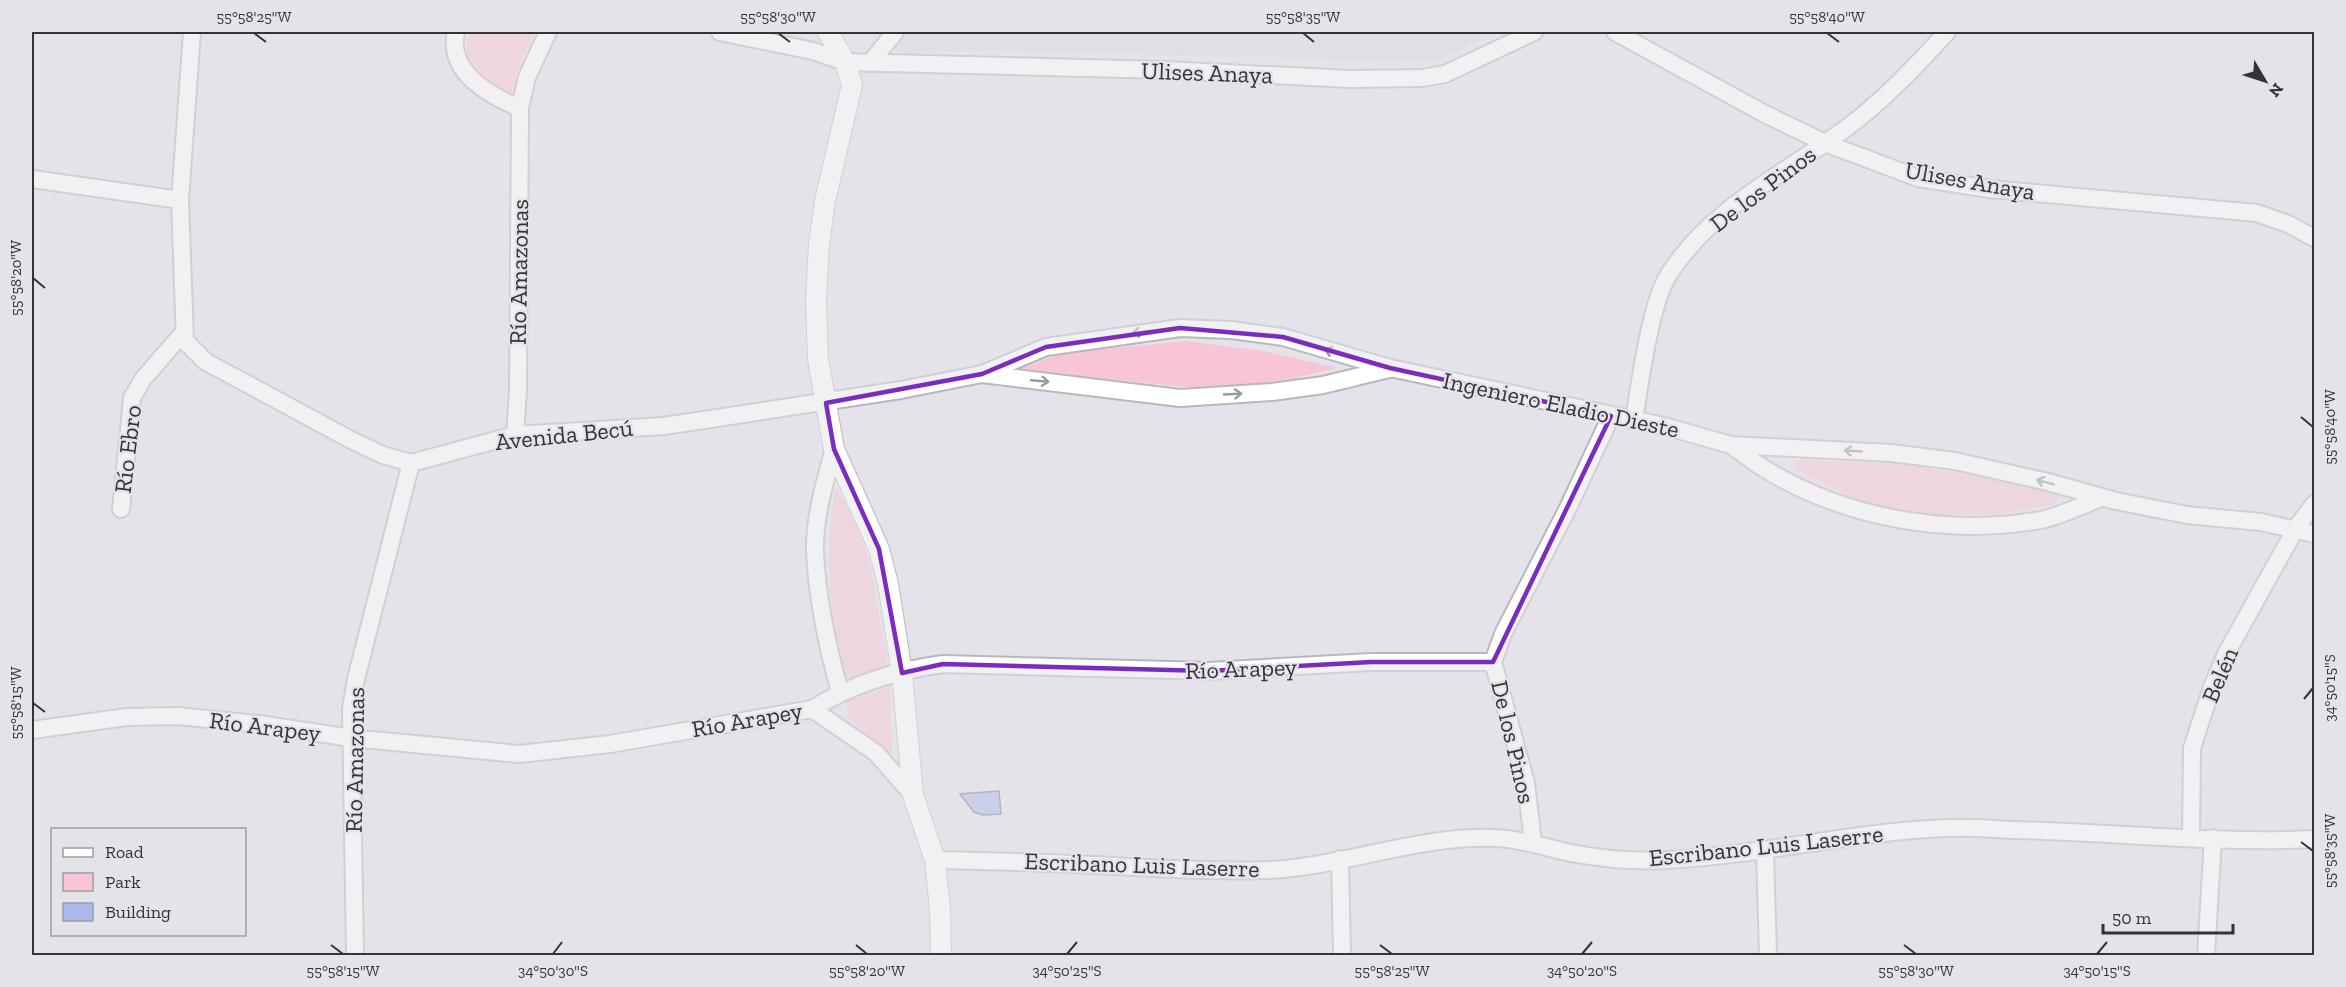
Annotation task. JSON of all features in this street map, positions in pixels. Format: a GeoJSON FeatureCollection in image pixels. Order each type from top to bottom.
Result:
{"type":"FeatureCollection","features":[{"type":"Feature","properties":{"kind":"street"},"geometry":{"type":"LineString","coordinates":[[192,32],[180,200],[183,333],[189,347],[206,362],[355,442],[383,455],[411,463]]}},
{"type":"Feature","properties":{"kind":"street"},"geometry":{"type":"LineString","coordinates":[[456,32],[453,45],[458,62],[472,80],[494,97],[520,108]]}},
{"type":"Feature","properties":{"kind":"street","name":"Río Amazonas"},"geometry":{"type":"LineString","coordinates":[[515,435],[518,391],[520,108],[527,77],[548,32]]}},
{"type":"Feature","properties":{"kind":"street","name":"Ulises Anaya"},"geometry":{"type":"LineString","coordinates":[[720,32],[765,36],[846,62],[1176,71],[1351,79],[1422,78],[1445,74],[1534,32]]}},
{"type":"Feature","properties":{"kind":"street"},"geometry":{"type":"LineString","coordinates":[[828,32],[846,62],[852,85],[825,201],[819,244],[816,300],[818,359],[834,449],[879,549],[888,584],[902,673],[913,795],[934,860],[940,909],[941,956]]}},
{"type":"Feature","properties":{"kind":"street"},"geometry":{"type":"LineString","coordinates":[[870,63],[895,32]]}},
{"type":"Feature","properties":{"kind":"street","name":"Ulises Anaya"},"geometry":{"type":"LineString","coordinates":[[1615,32],[1765,114],[1825,143],[1918,178],[1990,189],[2257,213],[2288,224],[2314,238]]}},
{"type":"Feature","properties":{"kind":"street","name":"De los Pinos"},"geometry":{"type":"LineString","coordinates":[[1634,420],[1645,352],[1668,275],[1713,223],[1740,200],[1871,109],[1904,79],[1947,32]]}},
{"type":"Feature","properties":{"kind":"street"},"geometry":{"type":"LineString","coordinates":[[32,179],[180,200]]}},
{"type":"Feature","properties":{"kind":"street","name":"Ingeniero Eladio Dieste"},"geometry":{"type":"LineString","coordinates":[[982,374],[1046,347],[1180,328],[1232,330],[1283,337],[1390,368],[1634,420],[1731,445],[1891,453],[1955,461],[2048,482],[2101,498],[2187,514],[2296,528],[2314,534]]}},
{"type":"Feature","properties":{"kind":"street","name":"Río Ebro"},"geometry":{"type":"LineString","coordinates":[[121,509],[132,399],[143,379],[183,333]]}},
{"type":"Feature","properties":{"kind":"street","name":"Ingeniero Eladio Dieste"},"geometry":{"type":"LineString","coordinates":[[982,374],[1180,398],[1313,387],[1390,368]]}},
{"type":"Feature","properties":{"kind":"street","name":"Avenida Becú"},"geometry":{"type":"LineString","coordinates":[[411,463],[515,435],[664,426],[826,403],[982,374]]}},
{"type":"Feature","properties":{"kind":"street","name":"De los Pinos"},"geometry":{"type":"LineString","coordinates":[[1533,842],[1526,783],[1493,662],[1503,634],[1568,508],[1611,416]]}},
{"type":"Feature","properties":{"kind":"street","name":"Ingeniero Eladio Dieste"},"geometry":{"type":"LineString","coordinates":[[1731,445],[1770,473],[1827,498],[1877,515],[1909,522],[1977,524],[2042,519],[2101,498]]}},
{"type":"Feature","properties":{"kind":"street"},"geometry":{"type":"LineString","coordinates":[[834,449],[825,481],[815,551],[832,664],[840,692]]}},
{"type":"Feature","properties":{"kind":"street","name":"Río Amazonas"},"geometry":{"type":"LineString","coordinates":[[355,956],[351,738],[356,679],[411,463]]}},
{"type":"Feature","properties":{"kind":"street"},"geometry":{"type":"LineString","coordinates":[[2296,528],[2314,504]]}},
{"type":"Feature","properties":{"kind":"street","name":"Belén"},"geometry":{"type":"LineString","coordinates":[[2190,837],[2192,748],[2212,687],[2227,652],[2296,528]]}},
{"type":"Feature","properties":{"kind":"street","name":"Río Arapey"},"geometry":{"type":"LineString","coordinates":[[32,730],[127,717],[177,716],[259,724],[351,738],[519,754],[610,744],[812,709],[840,692],[902,673],[943,664],[1209,671],[1371,662],[1493,662]]}},
{"type":"Feature","properties":{"kind":"street"},"geometry":{"type":"LineString","coordinates":[[812,709],[876,753],[913,795]]}},
{"type":"Feature","properties":{"kind":"street","name":"Escribano Luis Laserre"},"geometry":{"type":"LineString","coordinates":[[934,860],[1074,864],[1191,871],[1302,867],[1439,840],[1496,838],[1533,842],[1570,853],[1622,860],[1668,860],[1764,851],[1868,834],[1948,828],[2278,841],[2314,839]]}},
{"type":"Feature","properties":{"kind":"street"},"geometry":{"type":"LineString","coordinates":[[2206,956],[2213,838]]}},
{"type":"Feature","properties":{"kind":"street"},"geometry":{"type":"LineString","coordinates":[[1764,851],[1768,956]]}},
{"type":"Feature","properties":{"kind":"street"},"geometry":{"type":"LineString","coordinates":[[1340,859],[1342,956]]}},
{"type":"Feature","properties":{"kind":"highlighted area"},"geometry":{"type":"Polygon","coordinates":[[[1180,328],[1283,337],[1390,368],[1611,416],[1493,662],[1371,662],[1209,671],[943,664],[902,673],[879,549],[834,449],[826,403],[982,374],[1046,347],[1180,328]]]}},
{"type":"Feature","properties":{"kind":"shaded area"},"geometry":{"type":"Polygon","coordinates":[[[910,32],[1500,32],[1432,62],[989,50],[900,55],[893,47],[910,32]]]}},
{"type":"Feature","properties":{"kind":"green space"},"geometry":{"type":"Polygon","coordinates":[[[471,32],[535,32],[516,73],[513,92],[507,94],[483,76],[470,60],[467,42],[471,32]]]}},
{"type":"Feature","properties":{"kind":"green space"},"geometry":{"type":"Polygon","coordinates":[[[1187,341],[1263,351],[1337,368],[1274,383],[1197,388],[1017,370],[1061,353],[1187,341]]]}},
{"type":"Feature","properties":{"kind":"green space"},"geometry":{"type":"Polygon","coordinates":[[[1795,460],[1901,464],[1990,478],[2058,494],[2055,504],[1999,514],[1924,515],[1861,503],[1798,470],[1795,460]]]}},
{"type":"Feature","properties":{"kind":"green space"},"geometry":{"type":"Polygon","coordinates":[[[836,487],[856,521],[870,564],[888,667],[854,681],[841,672],[831,602],[830,535],[836,487]]]}},
{"type":"Feature","properties":{"kind":"green space"},"geometry":{"type":"Polygon","coordinates":[[[890,687],[892,755],[847,716],[847,701],[890,687]]]}},
{"type":"Feature","properties":{"kind":"building"},"geometry":{"type":"Polygon","coordinates":[[[999,791],[1001,814],[983,815],[974,812],[960,794],[999,791]]]}}]}
